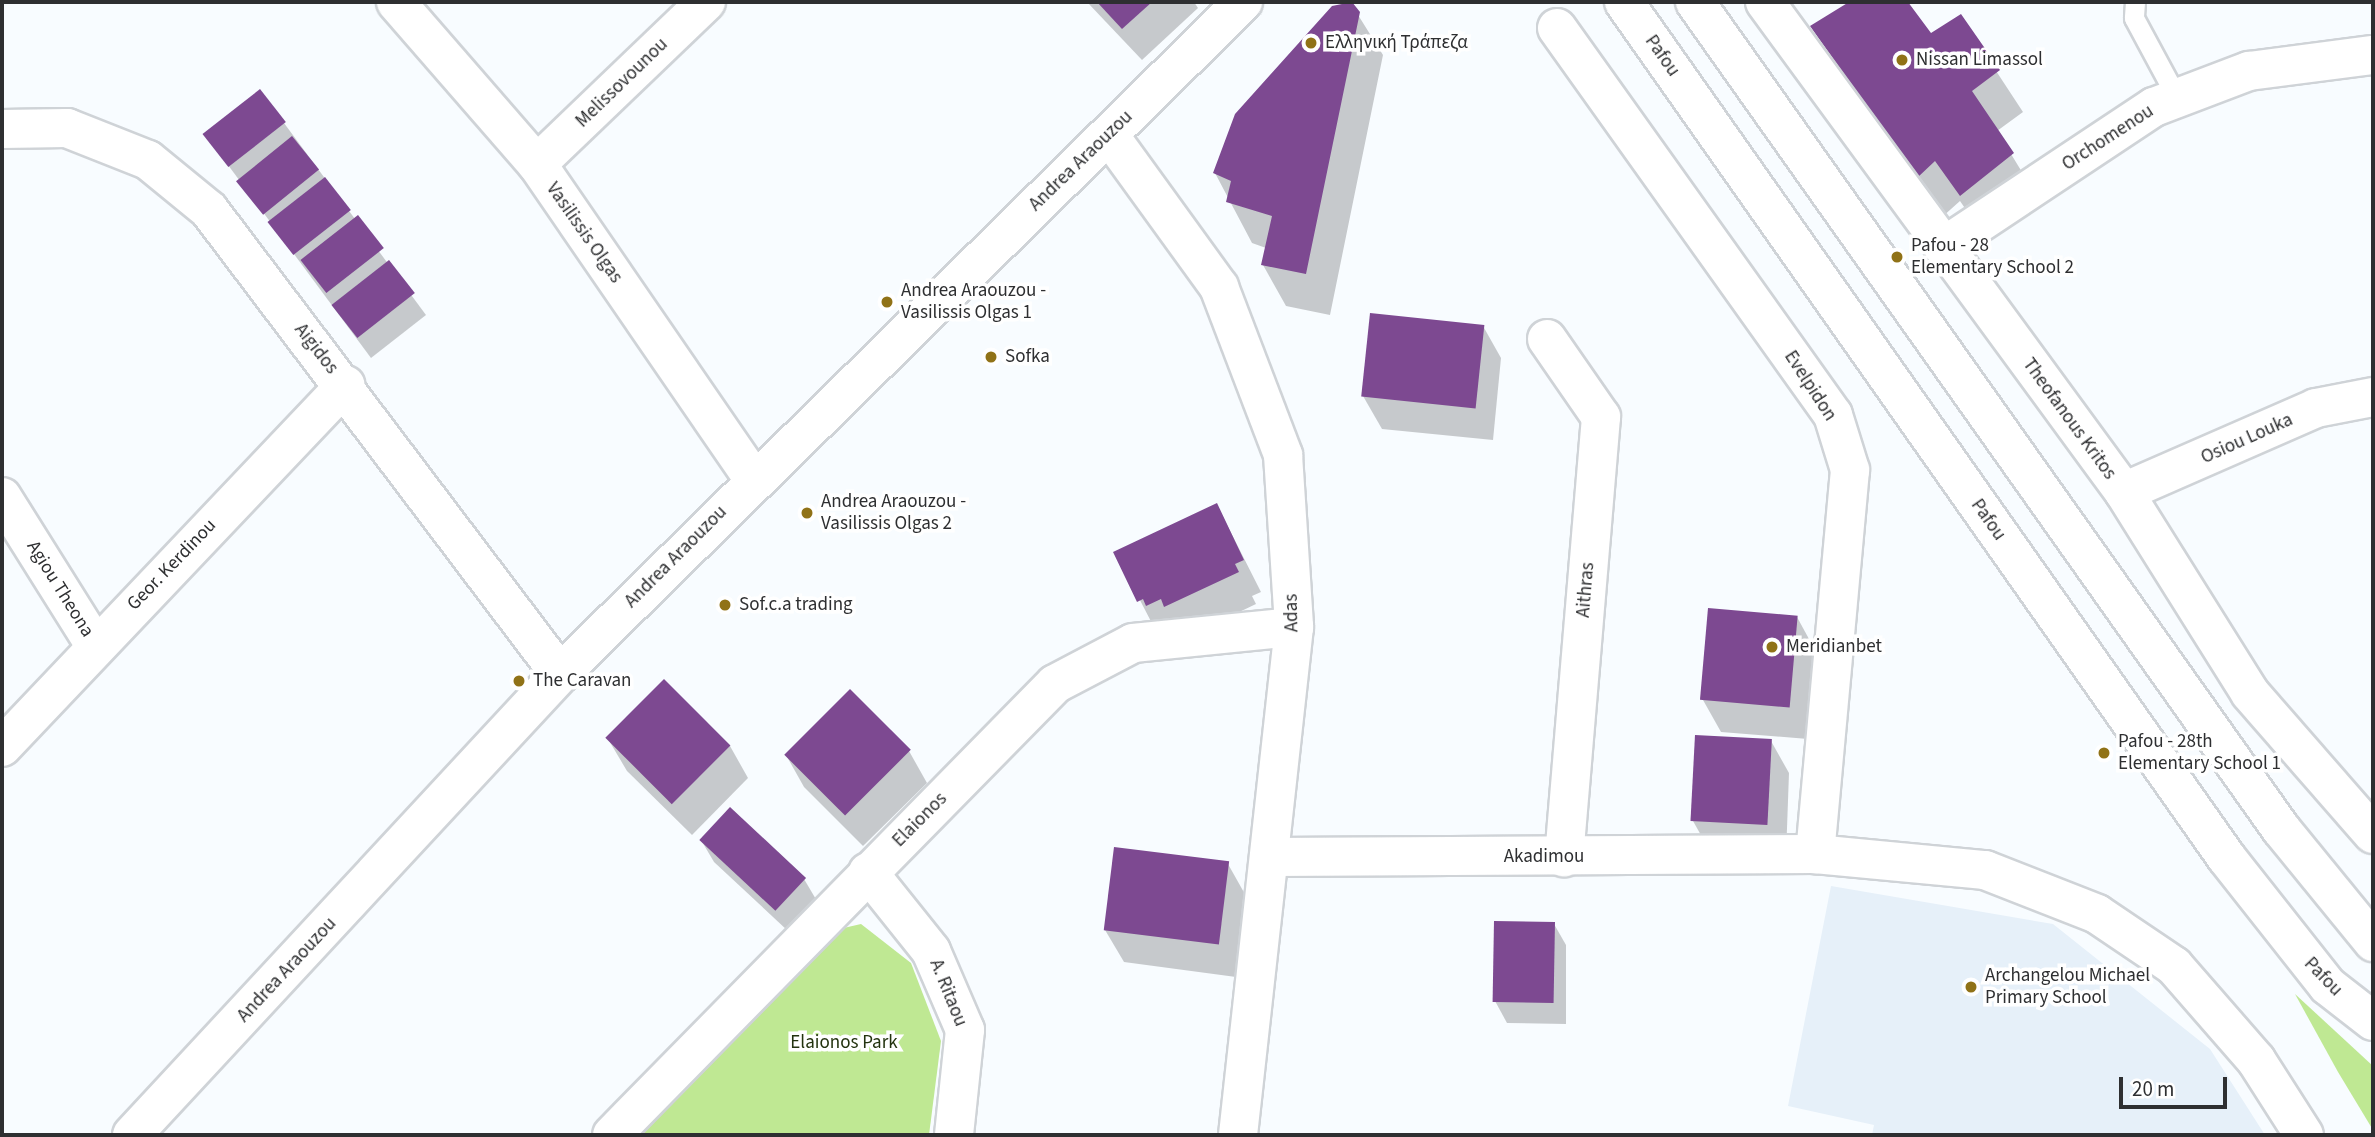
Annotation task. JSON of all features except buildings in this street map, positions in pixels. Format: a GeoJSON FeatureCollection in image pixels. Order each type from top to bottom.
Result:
{"type":"FeatureCollection","features":[{"type":"Feature","properties":{"kind":"street","name":"Vasilissis Olgas"},"geometry":{"type":"LineString","coordinates":[[396,2],[537,164],[753,478]]}},
{"type":"Feature","properties":{"kind":"street","name":"Melissovounou"},"geometry":{"type":"LineString","coordinates":[[537,164],[706,2]]}},
{"type":"Feature","properties":{"kind":"street","name":"Andrea Araouzou"},"geometry":{"type":"LineString","coordinates":[[132,1135],[560,674],[753,478],[1243,2]]}},
{"type":"Feature","properties":{"kind":"street","name":"Pafou"},"geometry":{"type":"LineString","coordinates":[[1624,2],[2235,868],[2328,986],[2373,1021]]}},
{"type":"Feature","properties":{"kind":"street"},"geometry":{"type":"LineString","coordinates":[[1695,2],[2281,829],[2373,942]]}},
{"type":"Feature","properties":{"kind":"street","name":"Theofanous Kritos"},"geometry":{"type":"LineString","coordinates":[[1765,2],[2124,492],[2250,693],[2373,834]]}},
{"type":"Feature","properties":{"kind":"street","name":"Evelpidon"},"geometry":{"type":"LineString","coordinates":[[1557,28],[1833,415],[1850,471],[1815,854]]}},
{"type":"Feature","properties":{"kind":"street","name":"Orchomenou"},"geometry":{"type":"LineString","coordinates":[[1943,247],[2177,98],[2249,71],[2373,55]]}},
{"type":"Feature","properties":{"kind":"street","name":"Aigidos"},"geometry":{"type":"LineString","coordinates":[[2,129],[67,128],[148,160],[209,210],[345,386],[560,674]]}},
{"type":"Feature","properties":{"kind":"street","name":"Adas"},"geometry":{"type":"LineString","coordinates":[[1109,135],[1219,287],[1283,454],[1294,627],[1272,858],[1238,1135]]}},
{"type":"Feature","properties":{"kind":"street","name":"Aithras"},"geometry":{"type":"LineString","coordinates":[[1547,339],[1601,417],[1564,857]]}},
{"type":"Feature","properties":{"kind":"street","name":"Geor. Kerdinou"},"geometry":{"type":"LineString","coordinates":[[2,747],[95,645],[345,386]]}},
{"type":"Feature","properties":{"kind":"street","name":"Osiou Louka"},"geometry":{"type":"LineString","coordinates":[[2124,492],[2316,408],[2373,397]]}},
{"type":"Feature","properties":{"kind":"street","name":"Agiou Theona"},"geometry":{"type":"LineString","coordinates":[[2,497],[95,645]]}},
{"type":"Feature","properties":{"kind":"street","name":"Elaionos"},"geometry":{"type":"LineString","coordinates":[[612,1135],[1055,684],[1133,643],[1294,627]]}},
{"type":"Feature","properties":{"kind":"street","name":"Akadimou"},"geometry":{"type":"LineString","coordinates":[[1272,858],[1815,854],[1986,870],[2097,914],[2174,966],[2256,1060],[2304,1135]]}},
{"type":"Feature","properties":{"kind":"street","name":"A. Ritaou"},"geometry":{"type":"LineString","coordinates":[[868,872],[932,951],[965,1030],[954,1135]]}},
{"type":"Feature","properties":{"kind":"lane"},"geometry":{"type":"LineString","coordinates":[[2135,2],[2134,18],[2177,98]]}},
{"type":"Feature","properties":{"kind":"shaded area","name":"Archangelou Michael Primary School"},"geometry":{"type":"Polygon","coordinates":[[[1831,886],[2053,924],[2210,1049],[2265,1135],[1872,1135],[1874,1125],[1788,1106],[1831,886]]]}},
{"type":"Feature","properties":{"kind":"green space","name":"Elaionos Park"},"geometry":{"type":"Polygon","coordinates":[[[861,924],[911,963],[941,1041],[929,1135],[627,1135],[822,933],[861,924]]]}},
{"type":"Feature","properties":{"kind":"green space"},"geometry":{"type":"Polygon","coordinates":[[[2295,994],[2373,1066],[2373,1130],[2338,1072],[2295,994]]]}},
{"type":"Feature","properties":{"kind":"place","name":"Ελληνική Τράπεζα"},"geometry":{"type":"Point","coordinates":[1311,43]}},
{"type":"Feature","properties":{"kind":"place","name":"Nissan Limassol"},"geometry":{"type":"Point","coordinates":[1902,60]}},
{"type":"Feature","properties":{"kind":"place","name":"Pafou - 28 Elementary School 2"},"geometry":{"type":"Point","coordinates":[1897,257]}},
{"type":"Feature","properties":{"kind":"place","name":"Andrea Araouzou - Vasilissis Olgas 1"},"geometry":{"type":"Point","coordinates":[887,302]}},
{"type":"Feature","properties":{"kind":"place","name":"Sofka"},"geometry":{"type":"Point","coordinates":[991,357]}},
{"type":"Feature","properties":{"kind":"place","name":"Andrea Araouzou - Vasilissis Olgas 2"},"geometry":{"type":"Point","coordinates":[807,513]}},
{"type":"Feature","properties":{"kind":"place","name":"Sof.c.a trading"},"geometry":{"type":"Point","coordinates":[725,605]}},
{"type":"Feature","properties":{"kind":"place","name":"Meridianbet"},"geometry":{"type":"Point","coordinates":[1772,647]}},
{"type":"Feature","properties":{"kind":"place","name":"The Caravan"},"geometry":{"type":"Point","coordinates":[519,681]}},
{"type":"Feature","properties":{"kind":"place","name":"Pafou - 28th Elementary School 1"},"geometry":{"type":"Point","coordinates":[2104,753]}},
{"type":"Feature","properties":{"kind":"place","name":"Archangelou Michael Primary School"},"geometry":{"type":"Point","coordinates":[1971,987]}}]}
